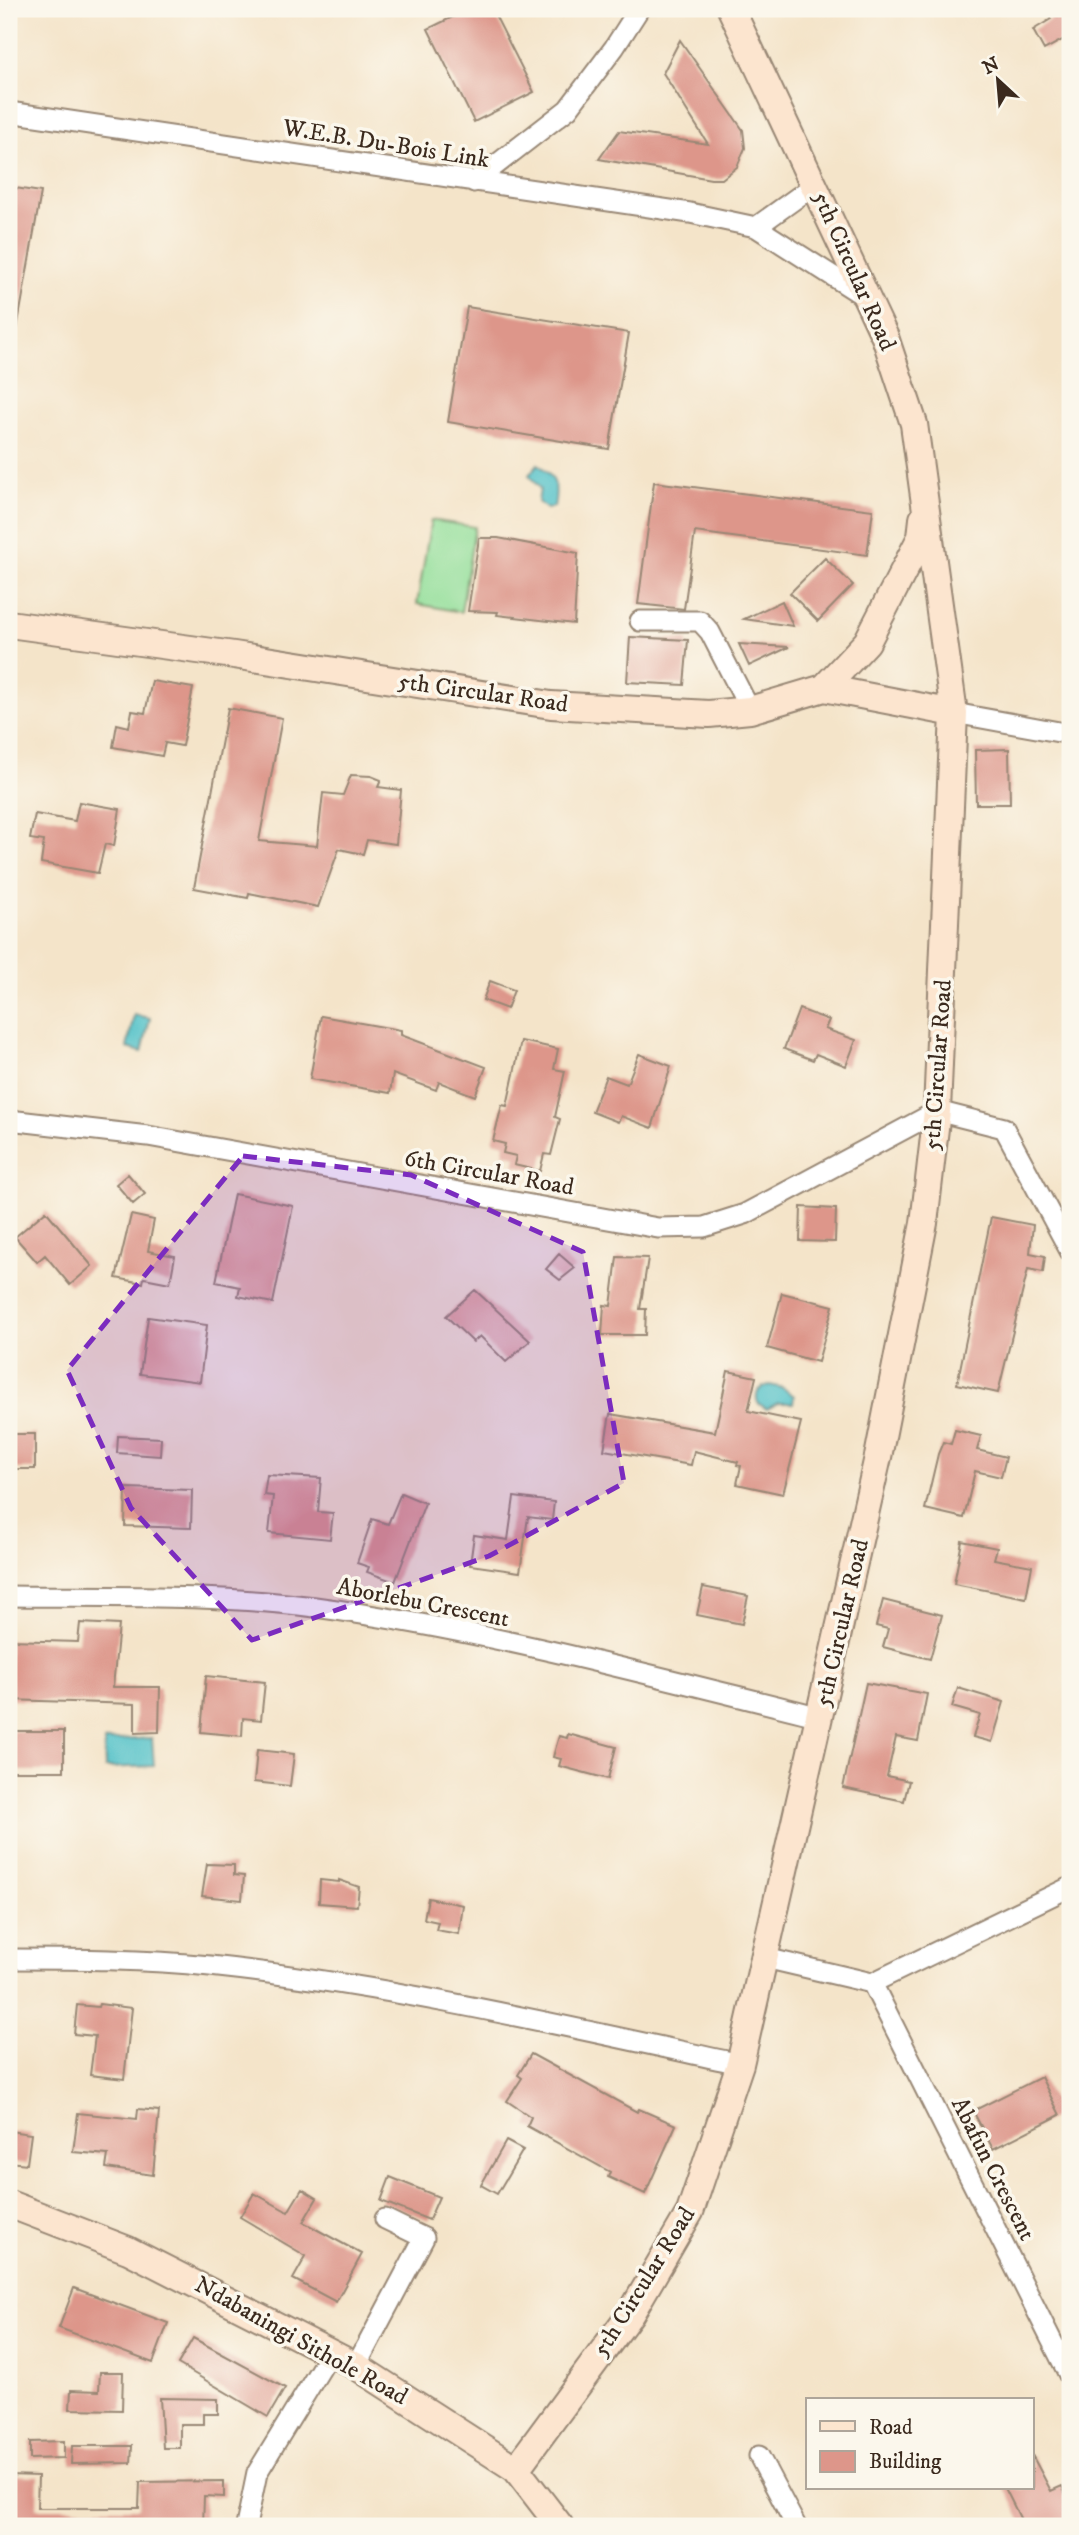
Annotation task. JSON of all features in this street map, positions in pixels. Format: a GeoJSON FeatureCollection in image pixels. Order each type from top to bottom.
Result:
{"type":"FeatureCollection","features":[{"type":"Feature","properties":{"kind":"street","name":"5th Circular Road"},"geometry":{"type":"LineString","coordinates":[[516,2469],[631,2312],[690,2212],[740,2064],[821,1717],[911,1301],[926,1209],[937,1112],[954,713],[926,493],[907,401],[885,337],[816,184],[731,9]]}},
{"type":"Feature","properties":{"kind":"street"},"geometry":{"type":"LineString","coordinates":[[474,182],[568,109],[639,12]]}},
{"type":"Feature","properties":{"kind":"street","name":"W.E.B. Du-Bois Link"},"geometry":{"type":"LineString","coordinates":[[9,112],[690,213],[756,226],[867,298]]}},
{"type":"Feature","properties":{"kind":"street"},"geometry":{"type":"LineString","coordinates":[[756,226],[816,184]]}},
{"type":"Feature","properties":{"kind":"street"},"geometry":{"type":"LineString","coordinates":[[824,688],[867,642],[908,566],[921,537],[926,493]]}},
{"type":"Feature","properties":{"kind":"street"},"geometry":{"type":"LineString","coordinates":[[640,621],[700,621],[710,632],[750,710]]}},
{"type":"Feature","properties":{"kind":"street","name":"5th Circular Road"},"geometry":{"type":"LineString","coordinates":[[9,624],[234,654],[551,705],[709,714],[750,710],[824,688],[954,713]]}},
{"type":"Feature","properties":{"kind":"street"},"geometry":{"type":"LineString","coordinates":[[954,713],[1070,734]]}},
{"type":"Feature","properties":{"kind":"street"},"geometry":{"type":"LineString","coordinates":[[937,1112],[1004,1128],[1070,1251]]}},
{"type":"Feature","properties":{"kind":"street","name":"6th Circular Road"},"geometry":{"type":"LineString","coordinates":[[9,1120],[148,1136],[659,1228],[704,1227],[745,1214],[937,1112]]}},
{"type":"Feature","properties":{"kind":"street","name":"Aborlebu Crescent"},"geometry":{"type":"LineString","coordinates":[[9,1596],[150,1597],[315,1607],[586,1660],[821,1717]]}},
{"type":"Feature","properties":{"kind":"street"},"geometry":{"type":"LineString","coordinates":[[765,1958],[872,1983],[1070,1887]]}},
{"type":"Feature","properties":{"kind":"street"},"geometry":{"type":"LineString","coordinates":[[9,1959],[88,1958],[154,1962],[303,1977],[493,2012],[740,2064]]}},
{"type":"Feature","properties":{"kind":"street","name":"Abafun Crescent"},"geometry":{"type":"LineString","coordinates":[[872,1983],[1070,2377]]}},
{"type":"Feature","properties":{"kind":"street","name":"Ndabaningi Sithole Road"},"geometry":{"type":"LineString","coordinates":[[9,2204],[128,2250],[356,2366],[516,2469],[560,2526]]}},
{"type":"Feature","properties":{"kind":"street"},"geometry":{"type":"LineString","coordinates":[[356,2366],[424,2238],[385,2219]]}},
{"type":"Feature","properties":{"kind":"street"},"geometry":{"type":"LineString","coordinates":[[246,2526],[257,2473],[331,2352]]}},
{"type":"Feature","properties":{"kind":"street"},"geometry":{"type":"LineString","coordinates":[[759,2456],[796,2526]]}},
{"type":"Feature","properties":{"kind":"highlighted area"},"geometry":{"type":"Polygon","coordinates":[[[243,1156],[411,1175],[583,1252],[624,1483],[489,1556],[252,1640],[131,1508],[67,1370],[243,1156]]]}},
{"type":"Feature","properties":{"kind":"green space"},"geometry":{"type":"Polygon","coordinates":[[[431,520],[475,527],[461,612],[417,604],[431,520]]]}},
{"type":"Feature","properties":{"kind":"water"},"geometry":{"type":"Polygon","coordinates":[[[538,464],[552,478],[555,487],[554,507],[547,509],[538,502],[540,489],[529,475],[538,464]]]}},
{"type":"Feature","properties":{"kind":"water"},"geometry":{"type":"Polygon","coordinates":[[[134,1015],[150,1018],[142,1052],[127,1048],[134,1015]]]}},
{"type":"Feature","properties":{"kind":"water"},"geometry":{"type":"Polygon","coordinates":[[[770,1385],[783,1388],[794,1396],[793,1403],[778,1403],[767,1409],[758,1403],[759,1391],[770,1385]]]}},
{"type":"Feature","properties":{"kind":"water"},"geometry":{"type":"Polygon","coordinates":[[[152,1738],[154,1766],[105,1768],[104,1741],[152,1738]]]}},
{"type":"Feature","properties":{"kind":"building"},"geometry":{"type":"Polygon","coordinates":[[[469,9],[492,9],[534,92],[474,122],[428,29],[469,9]]]}},
{"type":"Feature","properties":{"kind":"building"},"geometry":{"type":"Polygon","coordinates":[[[1045,9],[1070,9],[1070,36],[1044,50],[1033,30],[1051,19],[1045,9]]]}},
{"type":"Feature","properties":{"kind":"building"},"geometry":{"type":"Polygon","coordinates":[[[680,40],[743,130],[745,148],[737,167],[722,179],[599,159],[619,131],[708,144],[663,73],[680,40]]]}},
{"type":"Feature","properties":{"kind":"building"},"geometry":{"type":"Polygon","coordinates":[[[9,187],[41,192],[17,329],[9,328],[9,187]]]}},
{"type":"Feature","properties":{"kind":"building"},"geometry":{"type":"Polygon","coordinates":[[[467,307],[629,333],[609,449],[448,422],[467,307]]]}},
{"type":"Feature","properties":{"kind":"building"},"geometry":{"type":"Polygon","coordinates":[[[654,482],[873,510],[867,555],[695,532],[684,609],[638,604],[654,482]]]}},
{"type":"Feature","properties":{"kind":"building"},"geometry":{"type":"Polygon","coordinates":[[[479,538],[498,538],[578,553],[574,624],[497,615],[498,612],[468,611],[479,538]]]}},
{"type":"Feature","properties":{"kind":"building"},"geometry":{"type":"Polygon","coordinates":[[[825,558],[853,585],[818,621],[790,593],[825,558]]]}},
{"type":"Feature","properties":{"kind":"building"},"geometry":{"type":"Polygon","coordinates":[[[782,601],[793,626],[744,619],[782,601]]]}},
{"type":"Feature","properties":{"kind":"building"},"geometry":{"type":"Polygon","coordinates":[[[630,637],[688,640],[684,685],[627,682],[630,637]]]}},
{"type":"Feature","properties":{"kind":"building"},"geometry":{"type":"Polygon","coordinates":[[[739,644],[789,647],[749,666],[739,644]]]}},
{"type":"Feature","properties":{"kind":"building"},"geometry":{"type":"Polygon","coordinates":[[[152,681],[193,688],[182,746],[165,743],[162,756],[113,747],[117,724],[129,727],[132,711],[145,713],[152,681]]]}},
{"type":"Feature","properties":{"kind":"building"},"geometry":{"type":"Polygon","coordinates":[[[228,708],[282,718],[259,841],[317,846],[323,793],[343,795],[351,775],[371,776],[381,780],[378,787],[401,790],[396,844],[367,840],[363,854],[339,849],[318,907],[249,893],[248,898],[194,888],[228,708]]]}},
{"type":"Feature","properties":{"kind":"building"},"geometry":{"type":"Polygon","coordinates":[[[1009,749],[1010,804],[976,804],[975,750],[1009,749]]]}},
{"type":"Feature","properties":{"kind":"building"},"geometry":{"type":"Polygon","coordinates":[[[79,802],[120,809],[114,846],[105,844],[98,873],[41,863],[44,841],[30,839],[35,814],[75,821],[79,802]]]}},
{"type":"Feature","properties":{"kind":"building"},"geometry":{"type":"Polygon","coordinates":[[[490,981],[514,990],[507,1009],[483,1000],[490,981]]]}},
{"type":"Feature","properties":{"kind":"building"},"geometry":{"type":"Polygon","coordinates":[[[799,1009],[829,1020],[825,1029],[856,1040],[846,1066],[816,1054],[813,1060],[784,1049],[799,1009]]]}},
{"type":"Feature","properties":{"kind":"building"},"geometry":{"type":"Polygon","coordinates":[[[321,1016],[401,1030],[401,1035],[486,1067],[475,1096],[439,1082],[436,1090],[393,1074],[390,1093],[310,1079],[321,1016]]]}},
{"type":"Feature","properties":{"kind":"building"},"geometry":{"type":"Polygon","coordinates":[[[521,1041],[558,1049],[554,1069],[565,1071],[555,1117],[560,1119],[551,1155],[544,1154],[540,1171],[514,1165],[516,1156],[503,1153],[505,1144],[493,1141],[502,1105],[507,1106],[521,1041]]]}},
{"type":"Feature","properties":{"kind":"building"},"geometry":{"type":"Polygon","coordinates":[[[639,1054],[671,1066],[652,1128],[621,1116],[618,1122],[592,1112],[606,1076],[627,1084],[639,1054]]]}},
{"type":"Feature","properties":{"kind":"building"},"geometry":{"type":"Polygon","coordinates":[[[128,1174],[145,1194],[133,1204],[116,1184],[128,1174]]]}},
{"type":"Feature","properties":{"kind":"building"},"geometry":{"type":"Polygon","coordinates":[[[234,1194],[293,1206],[273,1303],[238,1296],[240,1287],[216,1282],[234,1194]]]}},
{"type":"Feature","properties":{"kind":"building"},"geometry":{"type":"Polygon","coordinates":[[[801,1207],[836,1209],[835,1242],[800,1241],[801,1207]]]}},
{"type":"Feature","properties":{"kind":"building"},"geometry":{"type":"Polygon","coordinates":[[[46,1211],[92,1266],[70,1285],[45,1255],[37,1262],[15,1237],[46,1211]]]}},
{"type":"Feature","properties":{"kind":"building"},"geometry":{"type":"Polygon","coordinates":[[[131,1215],[154,1220],[148,1251],[175,1256],[170,1283],[144,1278],[143,1283],[116,1278],[131,1215]]]}},
{"type":"Feature","properties":{"kind":"building"},"geometry":{"type":"Polygon","coordinates":[[[991,1217],[1033,1225],[1030,1253],[1045,1256],[1043,1272],[1028,1269],[998,1393],[957,1384],[991,1217]]]}},
{"type":"Feature","properties":{"kind":"building"},"geometry":{"type":"Polygon","coordinates":[[[559,1254],[575,1268],[560,1280],[546,1269],[559,1254]]]}},
{"type":"Feature","properties":{"kind":"building"},"geometry":{"type":"Polygon","coordinates":[[[617,1257],[648,1258],[640,1309],[646,1309],[645,1335],[602,1335],[604,1305],[611,1306],[617,1257]]]}},
{"type":"Feature","properties":{"kind":"building"},"geometry":{"type":"Polygon","coordinates":[[[475,1290],[530,1341],[506,1362],[480,1336],[473,1342],[446,1316],[475,1290]]]}},
{"type":"Feature","properties":{"kind":"building"},"geometry":{"type":"Polygon","coordinates":[[[782,1293],[833,1306],[818,1362],[767,1348],[782,1293]]]}},
{"type":"Feature","properties":{"kind":"building"},"geometry":{"type":"Polygon","coordinates":[[[148,1317],[207,1325],[200,1382],[140,1374],[148,1317]]]}},
{"type":"Feature","properties":{"kind":"building"},"geometry":{"type":"Polygon","coordinates":[[[728,1371],[756,1377],[748,1411],[801,1422],[783,1494],[737,1484],[741,1466],[737,1465],[738,1462],[694,1451],[691,1465],[604,1450],[610,1414],[715,1432],[728,1371]]]}},
{"type":"Feature","properties":{"kind":"building"},"geometry":{"type":"Polygon","coordinates":[[[955,1430],[981,1436],[977,1450],[1006,1457],[1001,1477],[975,1471],[964,1518],[925,1509],[938,1454],[943,1442],[951,1444],[955,1430]]]}},
{"type":"Feature","properties":{"kind":"building"},"geometry":{"type":"Polygon","coordinates":[[[9,1434],[35,1434],[35,1469],[9,1469],[9,1434]]]}},
{"type":"Feature","properties":{"kind":"building"},"geometry":{"type":"Polygon","coordinates":[[[118,1436],[161,1438],[160,1456],[117,1453],[118,1436]]]}},
{"type":"Feature","properties":{"kind":"building"},"geometry":{"type":"Polygon","coordinates":[[[267,1475],[321,1478],[318,1512],[333,1513],[330,1539],[269,1533],[273,1496],[264,1495],[267,1475]]]}},
{"type":"Feature","properties":{"kind":"building"},"geometry":{"type":"Polygon","coordinates":[[[126,1488],[192,1490],[191,1528],[125,1526],[126,1488]]]}},
{"type":"Feature","properties":{"kind":"building"},"geometry":{"type":"Polygon","coordinates":[[[401,1493],[425,1503],[395,1582],[367,1572],[369,1567],[357,1563],[372,1519],[388,1524],[401,1493]]]}},
{"type":"Feature","properties":{"kind":"building"},"geometry":{"type":"Polygon","coordinates":[[[514,1497],[554,1502],[552,1520],[528,1517],[520,1572],[470,1565],[474,1535],[508,1540],[514,1497]]]}},
{"type":"Feature","properties":{"kind":"building"},"geometry":{"type":"Polygon","coordinates":[[[962,1541],[997,1548],[994,1559],[1032,1566],[1026,1598],[954,1584],[962,1541]]]}},
{"type":"Feature","properties":{"kind":"building"},"geometry":{"type":"Polygon","coordinates":[[[703,1587],[748,1596],[742,1624],[697,1615],[703,1587]]]}},
{"type":"Feature","properties":{"kind":"building"},"geometry":{"type":"Polygon","coordinates":[[[883,1600],[942,1615],[930,1659],[883,1647],[888,1629],[876,1626],[883,1600]]]}},
{"type":"Feature","properties":{"kind":"building"},"geometry":{"type":"Polygon","coordinates":[[[80,1623],[119,1625],[113,1687],[160,1687],[159,1732],[135,1733],[135,1704],[9,1700],[9,1640],[78,1642],[80,1623]]]}},
{"type":"Feature","properties":{"kind":"building"},"geometry":{"type":"Polygon","coordinates":[[[206,1676],[265,1682],[261,1720],[243,1718],[242,1736],[201,1732],[206,1676]]]}},
{"type":"Feature","properties":{"kind":"building"},"geometry":{"type":"Polygon","coordinates":[[[866,1683],[927,1694],[918,1741],[896,1737],[887,1776],[909,1781],[904,1801],[843,1788],[866,1683]]]}},
{"type":"Feature","properties":{"kind":"building"},"geometry":{"type":"Polygon","coordinates":[[[958,1688],[1004,1702],[992,1742],[973,1737],[980,1715],[952,1707],[958,1688]]]}},
{"type":"Feature","properties":{"kind":"building"},"geometry":{"type":"Polygon","coordinates":[[[9,1731],[64,1731],[64,1771],[9,1771],[9,1731]]]}},
{"type":"Feature","properties":{"kind":"building"},"geometry":{"type":"Polygon","coordinates":[[[568,1734],[616,1747],[608,1779],[559,1766],[561,1759],[553,1757],[559,1736],[567,1738],[568,1734]]]}},
{"type":"Feature","properties":{"kind":"building"},"geometry":{"type":"Polygon","coordinates":[[[257,1750],[294,1754],[290,1786],[254,1782],[257,1750]]]}},
{"type":"Feature","properties":{"kind":"building"},"geometry":{"type":"Polygon","coordinates":[[[207,1864],[234,1865],[234,1875],[244,1876],[242,1900],[202,1896],[207,1864]]]}},
{"type":"Feature","properties":{"kind":"building"},"geometry":{"type":"Polygon","coordinates":[[[320,1880],[339,1880],[359,1887],[357,1906],[319,1903],[320,1880]]]}},
{"type":"Feature","properties":{"kind":"building"},"geometry":{"type":"Polygon","coordinates":[[[428,1898],[463,1905],[459,1934],[436,1930],[438,1922],[424,1919],[428,1898]]]}},
{"type":"Feature","properties":{"kind":"building"},"geometry":{"type":"Polygon","coordinates":[[[99,2004],[132,2008],[124,2079],[90,2075],[95,2036],[74,2034],[77,2005],[98,2007],[99,2004]]]}},
{"type":"Feature","properties":{"kind":"building"},"geometry":{"type":"Polygon","coordinates":[[[531,2054],[637,2112],[639,2109],[676,2125],[645,2194],[608,2177],[610,2172],[527,2126],[531,2117],[507,2101],[522,2078],[518,2075],[531,2054]]]}},
{"type":"Feature","properties":{"kind":"building"},"geometry":{"type":"Polygon","coordinates":[[[1041,2077],[1060,2115],[993,2149],[973,2111],[1041,2077]]]}},
{"type":"Feature","properties":{"kind":"building"},"geometry":{"type":"Polygon","coordinates":[[[138,2109],[159,2111],[153,2175],[106,2168],[108,2155],[73,2152],[78,2113],[137,2119],[138,2109]]]}},
{"type":"Feature","properties":{"kind":"building"},"geometry":{"type":"Polygon","coordinates":[[[9,2131],[31,2134],[27,2164],[9,2162],[9,2131]]]}},
{"type":"Feature","properties":{"kind":"building"},"geometry":{"type":"Polygon","coordinates":[[[506,2141],[523,2150],[497,2194],[481,2185],[506,2141]]]}},
{"type":"Feature","properties":{"kind":"building"},"geometry":{"type":"Polygon","coordinates":[[[390,2177],[439,2197],[429,2220],[381,2201],[390,2177]]]}},
{"type":"Feature","properties":{"kind":"building"},"geometry":{"type":"Polygon","coordinates":[[[302,2189],[317,2198],[303,2222],[362,2254],[336,2302],[293,2279],[306,2256],[240,2217],[254,2193],[288,2212],[302,2189]]]}},
{"type":"Feature","properties":{"kind":"building"},"geometry":{"type":"Polygon","coordinates":[[[74,2288],[168,2323],[153,2363],[59,2328],[74,2288]]]}},
{"type":"Feature","properties":{"kind":"building"},"geometry":{"type":"Polygon","coordinates":[[[193,2338],[285,2388],[268,2417],[178,2364],[193,2338]]]}},
{"type":"Feature","properties":{"kind":"building"},"geometry":{"type":"Polygon","coordinates":[[[100,2372],[123,2372],[122,2410],[70,2409],[71,2390],[99,2391],[100,2372]]]}},
{"type":"Feature","properties":{"kind":"building"},"geometry":{"type":"Polygon","coordinates":[[[160,2398],[218,2399],[218,2414],[203,2414],[203,2424],[180,2424],[180,2448],[163,2448],[160,2398]]]}},
{"type":"Feature","properties":{"kind":"building"},"geometry":{"type":"Polygon","coordinates":[[[64,2441],[64,2458],[30,2459],[30,2442],[64,2441]]]}},
{"type":"Feature","properties":{"kind":"building"},"geometry":{"type":"Polygon","coordinates":[[[72,2446],[132,2446],[131,2463],[71,2464],[72,2446]]]}},
{"type":"Feature","properties":{"kind":"building"},"geometry":{"type":"Polygon","coordinates":[[[1034,2459],[1051,2491],[1062,2486],[1070,2504],[1070,2526],[1024,2526],[1006,2490],[1034,2490],[1034,2459]]]}},
{"type":"Feature","properties":{"kind":"building"},"geometry":{"type":"Polygon","coordinates":[[[9,2475],[38,2476],[37,2508],[139,2508],[140,2482],[224,2481],[224,2497],[204,2496],[203,2526],[9,2526],[9,2475]]]}}]}
